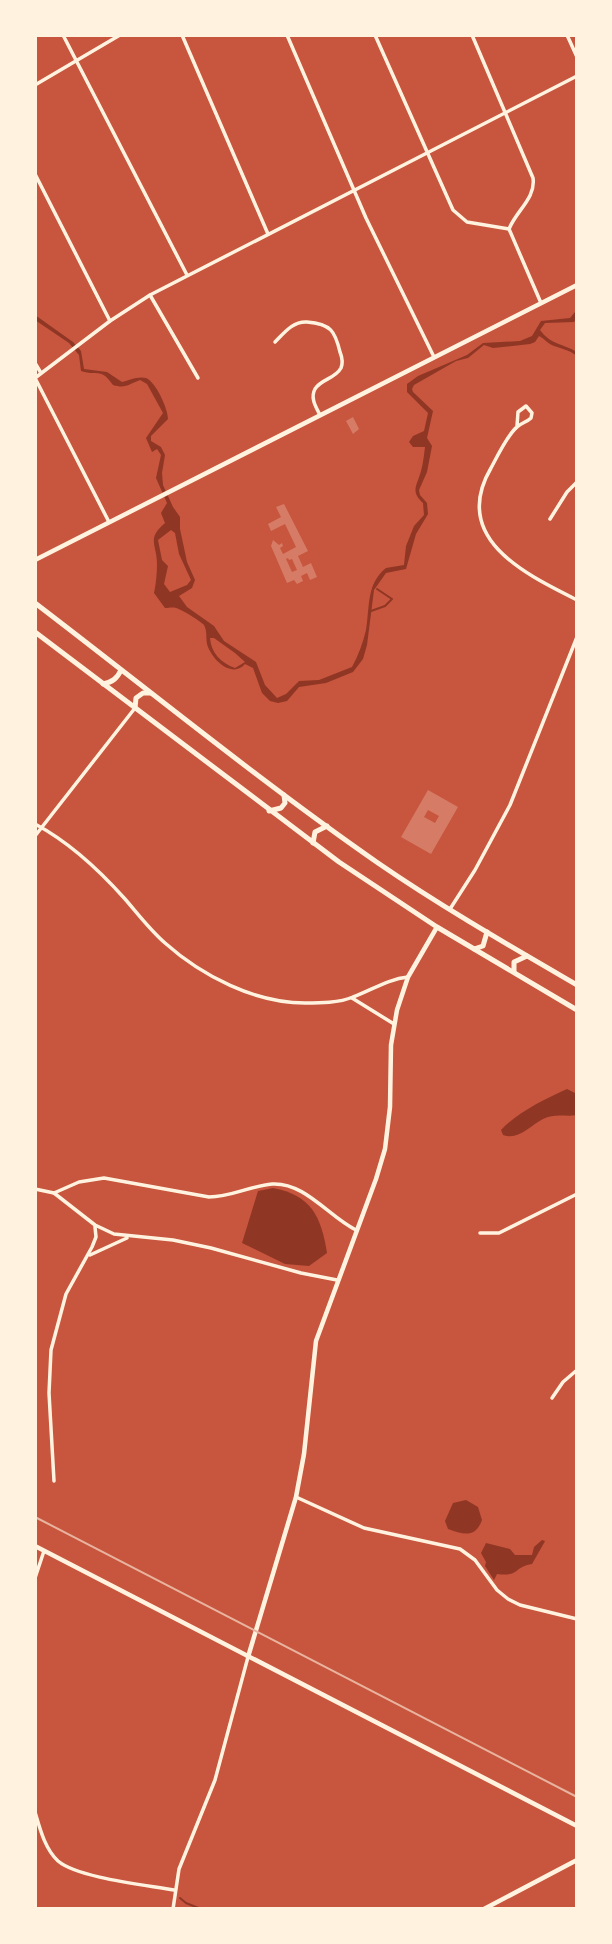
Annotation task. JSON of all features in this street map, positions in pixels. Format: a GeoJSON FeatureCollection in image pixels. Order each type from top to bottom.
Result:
{"type":"FeatureCollection","features":[{"type":"Feature","properties":{"kind":"main road"},"geometry":{"type":"LineString","coordinates":[[35,603],[284,795],[386,869],[577,985]]}},
{"type":"Feature","properties":{"kind":"main road"},"geometry":{"type":"LineString","coordinates":[[35,632],[313,844],[437,927],[577,1010]]}},
{"type":"Feature","properties":{"kind":"main road"},"geometry":{"type":"LineString","coordinates":[[103,684],[112,682],[121,670]]}},
{"type":"Feature","properties":{"kind":"main road"},"geometry":{"type":"LineString","coordinates":[[135,708],[136,698],[150,692]]}},
{"type":"Feature","properties":{"kind":"main road"},"geometry":{"type":"LineString","coordinates":[[269,811],[281,808],[285,803],[284,795]]}},
{"type":"Feature","properties":{"kind":"main road"},"geometry":{"type":"LineString","coordinates":[[313,844],[315,832],[327,826]]}},
{"type":"Feature","properties":{"kind":"main road"},"geometry":{"type":"LineString","coordinates":[[474,949],[483,946],[487,932]]}},
{"type":"Feature","properties":{"kind":"main road"},"geometry":{"type":"LineString","coordinates":[[514,972],[514,962],[527,956]]}},
{"type":"Feature","properties":{"kind":"street"},"geometry":{"type":"LineString","coordinates":[[63,35],[187,275]]}},
{"type":"Feature","properties":{"kind":"street"},"geometry":{"type":"LineString","coordinates":[[35,85],[120,35]]}},
{"type":"Feature","properties":{"kind":"street"},"geometry":{"type":"LineString","coordinates":[[182,35],[268,234]]}},
{"type":"Feature","properties":{"kind":"street"},"geometry":{"type":"LineString","coordinates":[[287,35],[354,190],[434,357]]}},
{"type":"Feature","properties":{"kind":"street"},"geometry":{"type":"LineString","coordinates":[[375,35],[450,205],[458,217],[472,223],[509,229]]}},
{"type":"Feature","properties":{"kind":"street"},"geometry":{"type":"LineString","coordinates":[[472,35],[531,171],[534,184],[531,194],[509,229],[541,303]]}},
{"type":"Feature","properties":{"kind":"street"},"geometry":{"type":"LineString","coordinates":[[567,35],[577,57]]}},
{"type":"Feature","properties":{"kind":"street"},"geometry":{"type":"LineString","coordinates":[[110,522],[35,378],[110,321],[150,295],[577,76]]}},
{"type":"Feature","properties":{"kind":"street"},"geometry":{"type":"LineString","coordinates":[[35,174],[110,321]]}},
{"type":"Feature","properties":{"kind":"street"},"geometry":{"type":"LineString","coordinates":[[35,560],[577,285]]}},
{"type":"Feature","properties":{"kind":"street"},"geometry":{"type":"LineString","coordinates":[[150,295],[198,378]]}},
{"type":"Feature","properties":{"kind":"street"},"geometry":{"type":"LineString","coordinates":[[275,342],[293,325],[303,322],[330,328],[335,333],[342,363],[338,372],[315,390],[313,399],[320,415]]}},
{"type":"Feature","properties":{"kind":"street"},"geometry":{"type":"LineString","coordinates":[[35,363],[41,374]]}},
{"type":"Feature","properties":{"kind":"street"},"geometry":{"type":"LineString","coordinates":[[517,426],[532,416],[531,410],[526,406],[518,412],[517,426],[482,484],[479,497],[481,520],[488,537],[511,562],[531,576],[577,600]]}},
{"type":"Feature","properties":{"kind":"street"},"geometry":{"type":"LineString","coordinates":[[550,519],[566,492],[577,482]]}},
{"type":"Feature","properties":{"kind":"street"},"geometry":{"type":"LineString","coordinates":[[450,909],[486,851],[510,805],[577,637]]}},
{"type":"Feature","properties":{"kind":"street"},"geometry":{"type":"LineString","coordinates":[[35,836],[135,708]]}},
{"type":"Feature","properties":{"kind":"street"},"geometry":{"type":"LineString","coordinates":[[35,824],[100,874],[164,942],[218,979],[243,991],[295,1003],[315,1003],[352,998],[408,976]]}},
{"type":"Feature","properties":{"kind":"street"},"geometry":{"type":"LineString","coordinates":[[173,1909],[179,1869],[215,1780],[248,1657],[296,1497],[304,1454],[313,1356],[320,1326],[376,1179],[387,1136],[394,1024],[408,976],[437,927]]}},
{"type":"Feature","properties":{"kind":"street"},"geometry":{"type":"LineString","coordinates":[[352,998],[394,1024]]}},
{"type":"Feature","properties":{"kind":"street"},"geometry":{"type":"LineString","coordinates":[[54,1193],[79,1182],[104,1178],[216,1197],[280,1184],[303,1193],[356,1230]]}},
{"type":"Feature","properties":{"kind":"street"},"geometry":{"type":"LineString","coordinates":[[35,1189],[54,1193],[95,1226],[114,1234],[198,1245],[337,1280]]}},
{"type":"Feature","properties":{"kind":"street"},"geometry":{"type":"LineString","coordinates":[[480,1233],[499,1233],[577,1194]]}},
{"type":"Feature","properties":{"kind":"street"},"geometry":{"type":"LineString","coordinates":[[54,1481],[49,1393],[50,1356],[66,1294],[88,1256],[96,1237],[95,1226]]}},
{"type":"Feature","properties":{"kind":"street"},"geometry":{"type":"LineString","coordinates":[[88,1256],[131,1237]]}},
{"type":"Feature","properties":{"kind":"street"},"geometry":{"type":"LineString","coordinates":[[552,1398],[563,1382],[577,1370]]}},
{"type":"Feature","properties":{"kind":"street"},"geometry":{"type":"LineString","coordinates":[[296,1497],[364,1528],[460,1549],[478,1562],[493,1585],[506,1598],[520,1605],[577,1619]]}},
{"type":"Feature","properties":{"kind":"street"},"geometry":{"type":"LineString","coordinates":[[35,1546],[577,1826]]}},
{"type":"Feature","properties":{"kind":"street"},"geometry":{"type":"LineString","coordinates":[[35,1578],[44,1551]]}},
{"type":"Feature","properties":{"kind":"street"},"geometry":{"type":"LineString","coordinates":[[35,1812],[46,1844],[56,1859],[65,1865],[100,1876],[174,1890]]}},
{"type":"Feature","properties":{"kind":"street"},"geometry":{"type":"LineString","coordinates":[[484,1909],[577,1860]]}},
{"type":"Feature","properties":{"kind":"shaded area"},"geometry":{"type":"Polygon","coordinates":[[[577,301],[577,318],[574,322],[545,323],[540,330],[553,341],[577,352],[577,356],[539,336],[530,344],[493,348],[484,345],[468,358],[456,361],[414,385],[413,392],[433,411],[427,438],[432,446],[427,472],[419,490],[427,503],[428,514],[416,534],[406,569],[386,573],[374,590],[367,645],[363,659],[353,672],[326,683],[299,687],[287,701],[278,703],[270,701],[262,693],[253,668],[245,664],[240,668],[230,669],[219,663],[208,647],[204,625],[179,609],[165,608],[154,593],[157,557],[154,538],[165,523],[161,513],[167,503],[156,478],[161,455],[157,449],[152,452],[146,438],[163,413],[147,384],[140,380],[127,386],[117,386],[102,374],[81,371],[79,355],[69,343],[35,320],[35,315],[73,342],[81,351],[84,369],[107,372],[122,382],[146,378],[157,390],[168,419],[151,436],[151,441],[161,447],[165,455],[163,485],[180,517],[187,562],[195,580],[192,588],[179,596],[187,607],[214,626],[224,641],[256,662],[265,685],[277,698],[286,694],[299,681],[319,680],[352,667],[365,635],[370,596],[375,581],[386,568],[404,565],[406,546],[414,526],[424,515],[423,503],[416,488],[425,447],[413,447],[409,442],[413,436],[424,431],[428,413],[407,392],[407,384],[418,376],[467,355],[483,343],[520,341],[532,336],[541,321],[570,318],[575,312],[577,301]],[[171,530],[158,540],[162,560],[168,566],[164,584],[170,592],[187,585],[191,580],[179,554],[175,533],[171,530]],[[210,638],[215,653],[225,663],[235,668],[245,662],[214,638],[210,638]]]}},
{"type":"Feature","properties":{"kind":"shaded area"},"geometry":{"type":"Polygon","coordinates":[[[567,1089],[577,1094],[577,1115],[547,1117],[519,1134],[503,1135],[501,1130],[516,1117],[567,1089]]]}},
{"type":"Feature","properties":{"kind":"shaded area"},"geometry":{"type":"Polygon","coordinates":[[[273,1188],[297,1196],[312,1209],[317,1218],[327,1253],[309,1266],[285,1264],[242,1243],[258,1191],[273,1188]]]}},
{"type":"Feature","properties":{"kind":"shaded area"},"geometry":{"type":"Polygon","coordinates":[[[466,1500],[478,1507],[482,1520],[479,1526],[468,1534],[448,1529],[445,1521],[453,1503],[466,1500]]]}},
{"type":"Feature","properties":{"kind":"shaded area"},"geometry":{"type":"Polygon","coordinates":[[[542,1540],[545,1541],[532,1564],[513,1573],[497,1574],[494,1580],[485,1566],[486,1562],[481,1553],[486,1543],[510,1549],[515,1555],[532,1555],[534,1547],[542,1540]]]}},
{"type":"Feature","properties":{"kind":"building"},"geometry":{"type":"Polygon","coordinates":[[[353,417],[359,429],[353,434],[346,421],[353,417]]]}},
{"type":"Feature","properties":{"kind":"building"},"geometry":{"type":"Polygon","coordinates":[[[284,504],[308,551],[298,556],[303,567],[311,563],[317,577],[310,580],[307,573],[301,576],[303,581],[297,584],[294,580],[287,583],[271,546],[273,540],[279,545],[282,543],[280,548],[283,554],[296,547],[285,524],[271,531],[268,524],[281,517],[276,507],[284,504]],[[286,559],[292,572],[297,570],[292,559],[286,559]]]}},
{"type":"Feature","properties":{"kind":"building"},"geometry":{"type":"Polygon","coordinates":[[[428,790],[458,807],[431,854],[401,837],[428,790]],[[428,810],[424,817],[435,823],[439,816],[428,810]]]}},
{"type":"Feature","properties":{"kind":"waterway"},"geometry":{"type":"LineString","coordinates":[[371,611],[385,606],[392,599],[377,589]]}},
{"type":"Feature","properties":{"kind":"waterway"},"geometry":{"type":"LineString","coordinates":[[180,1898],[201,1909]]}},
{"type":"Feature","properties":{"kind":"railway"},"geometry":{"type":"LineString","coordinates":[[35,1517],[577,1797]]}}]}
